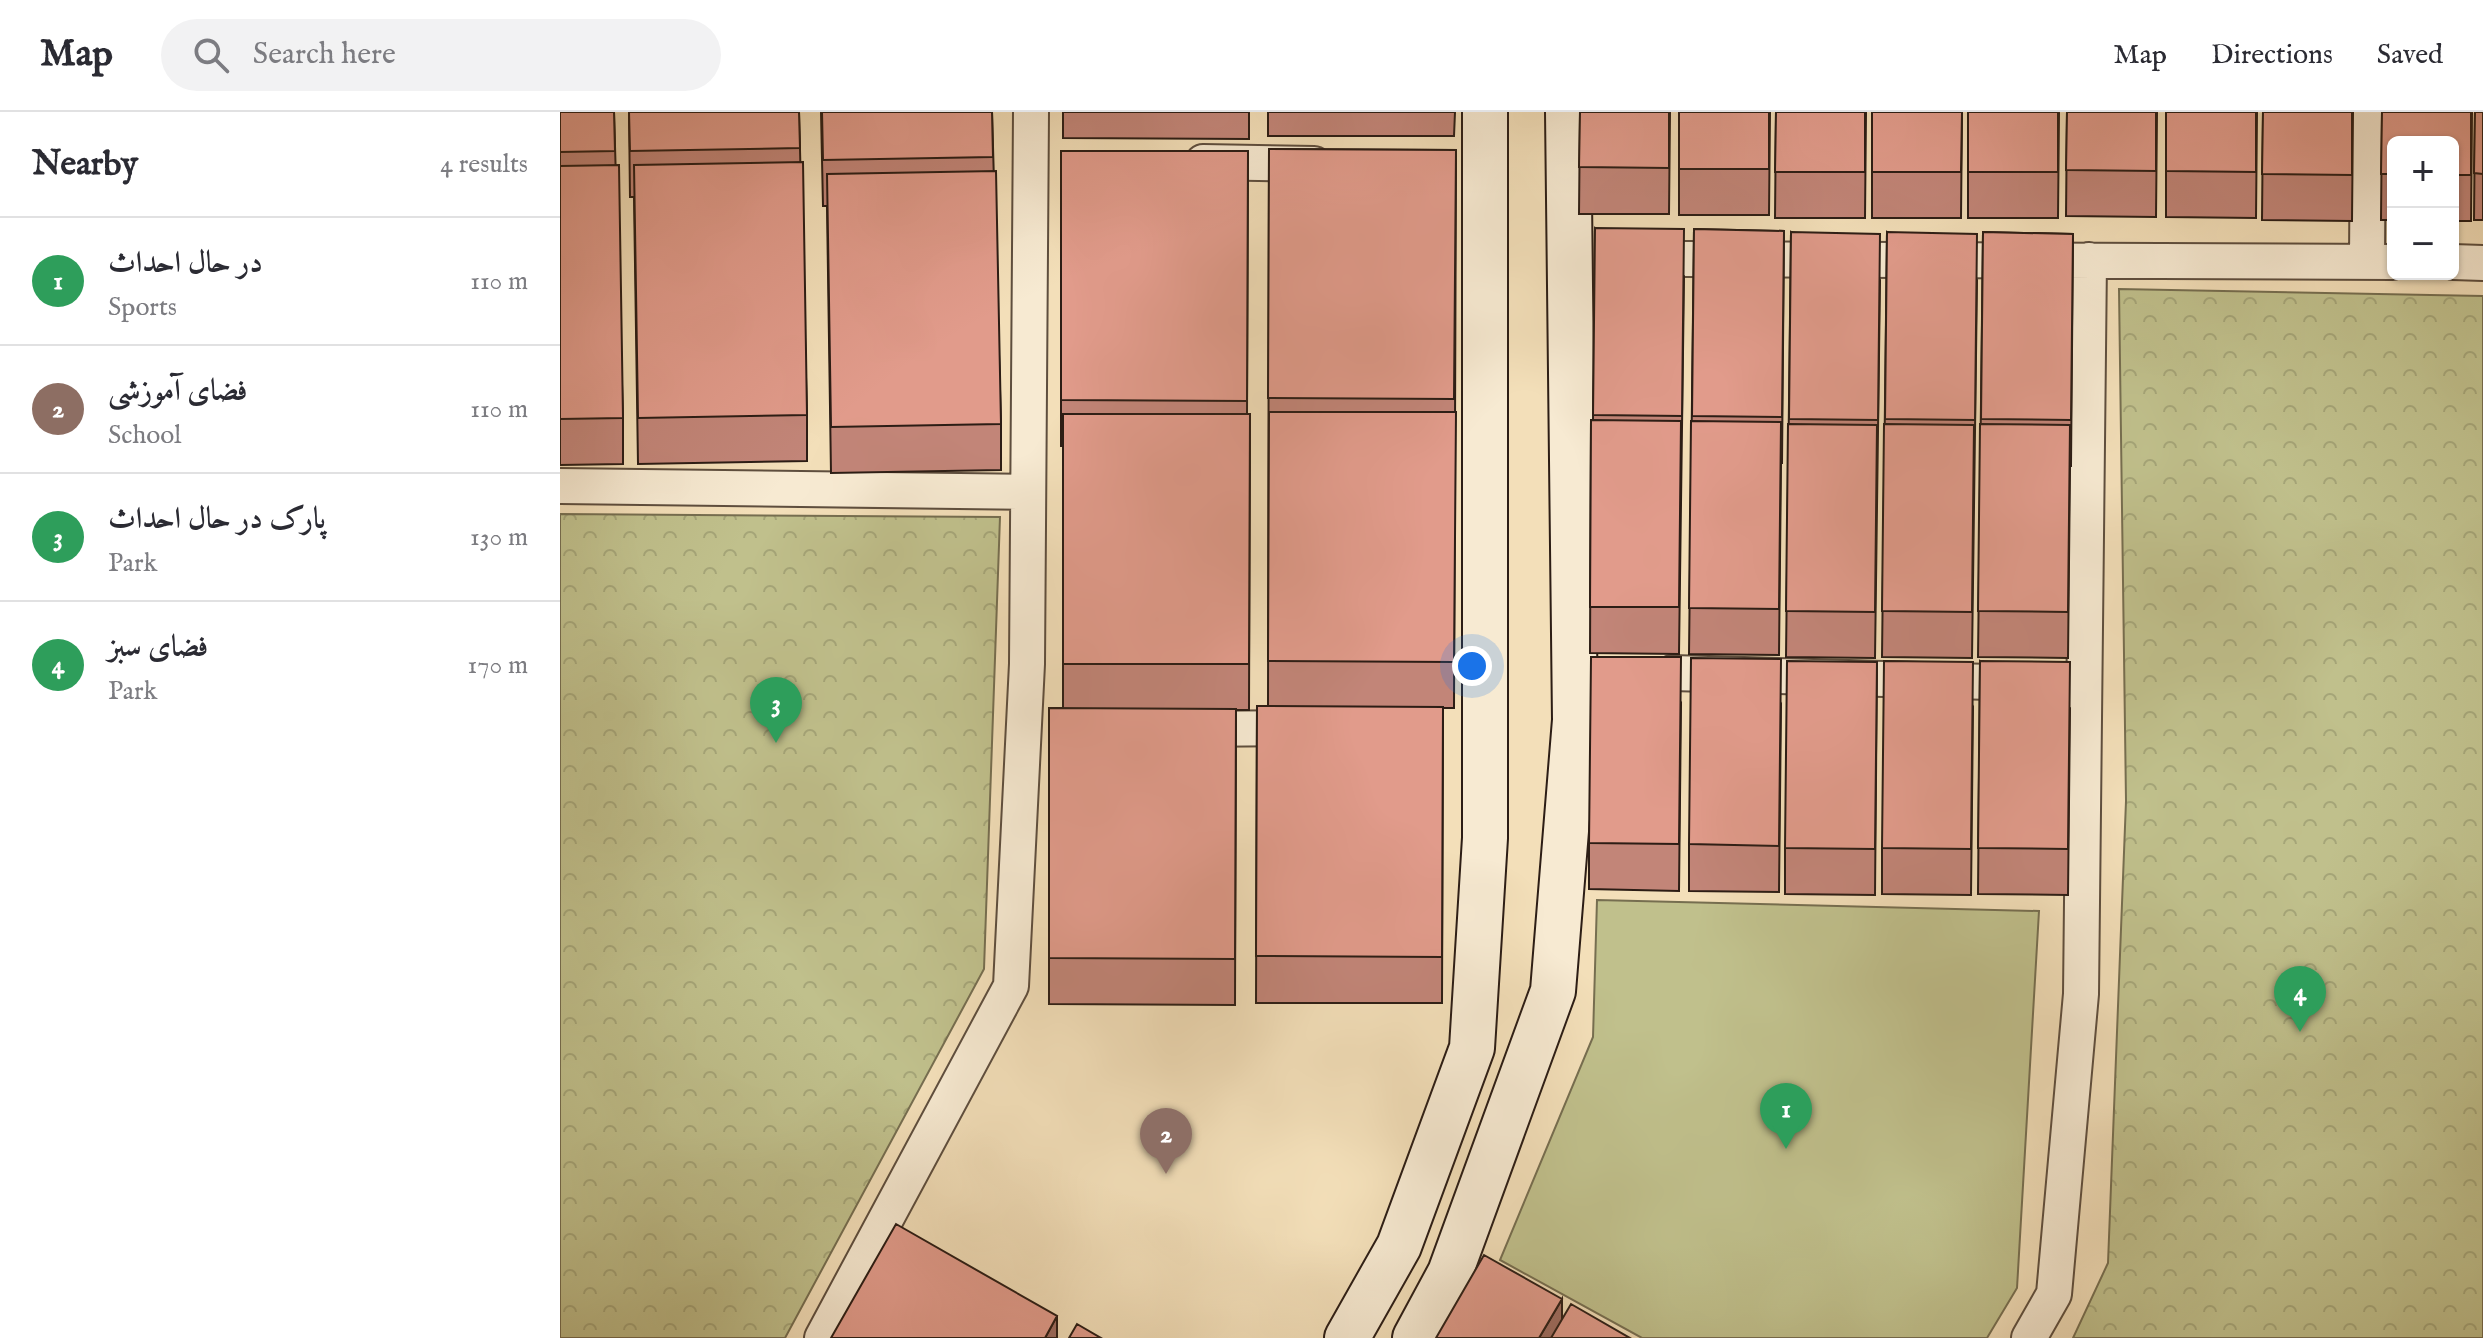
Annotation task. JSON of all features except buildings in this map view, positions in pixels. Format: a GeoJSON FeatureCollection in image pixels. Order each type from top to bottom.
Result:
{"type":"FeatureCollection","features":[{"type":"Feature","properties":{"kind":"street"},"geometry":{"type":"LineString","coordinates":[[822,1338],[1011,986],[1040,731],[1028,492],[1046,160],[1031,112]]}},
{"type":"Feature","properties":{"kind":"street"},"geometry":{"type":"LineString","coordinates":[[1347,1338],[1399,1246],[1472,1048],[1485,838],[1485,112]]}},
{"type":"Feature","properties":{"kind":"street"},"geometry":{"type":"LineString","coordinates":[[1415,1338],[1464,1280],[1553,991],[1575,720],[1568,112]]}},
{"type":"Feature","properties":{"kind":"street"},"geometry":{"type":"LineString","coordinates":[[1685,259],[2380,261],[2368,112]]}},
{"type":"Feature","properties":{"kind":"street"},"geometry":{"type":"LineString","coordinates":[[1173,162],[1348,165]]}},
{"type":"Feature","properties":{"kind":"street"},"geometry":{"type":"LineString","coordinates":[[2029,1338],[2054,1294],[2081,994],[2089,260]]}},
{"type":"Feature","properties":{"kind":"street"},"geometry":{"type":"LineString","coordinates":[[2459,262],[2483,263]]}},
{"type":"Feature","properties":{"kind":"street"},"geometry":{"type":"LineString","coordinates":[[560,486],[1028,492]]}},
{"type":"Feature","properties":{"kind":"street"},"geometry":{"type":"LineString","coordinates":[[1672,673],[2086,685]]}},
{"type":"Feature","properties":{"kind":"street"},"geometry":{"type":"LineString","coordinates":[[1166,730],[1340,728]]}},
{"type":"Feature","properties":{"kind":"green space"},"geometry":{"type":"Polygon","coordinates":[[[2119,289],[2483,296],[2483,1338],[2073,1338],[2108,1263],[2126,801],[2119,289]]]}},
{"type":"Feature","properties":{"kind":"green space"},"geometry":{"type":"Polygon","coordinates":[[[560,514],[1000,517],[984,969],[785,1338],[560,1338],[560,514]]]}},
{"type":"Feature","properties":{"kind":"green space"},"geometry":{"type":"Polygon","coordinates":[[[1597,900],[2039,911],[2017,1288],[1987,1338],[1642,1338],[1500,1260],[1593,1037],[1597,900]]]}},
{"type":"Feature","properties":{"kind":"place","name":"پارک در حال احداث"},"geometry":{"type":"Point","coordinates":[776,743]}},
{"type":"Feature","properties":{"kind":"place","name":"فضای سبز"},"geometry":{"type":"Point","coordinates":[2300,1032]}},
{"type":"Feature","properties":{"kind":"place","name":"در حال احداث"},"geometry":{"type":"Point","coordinates":[1786,1149]}},
{"type":"Feature","properties":{"kind":"place","name":"فضای آموزشی"},"geometry":{"type":"Point","coordinates":[1166,1174]}}]}
